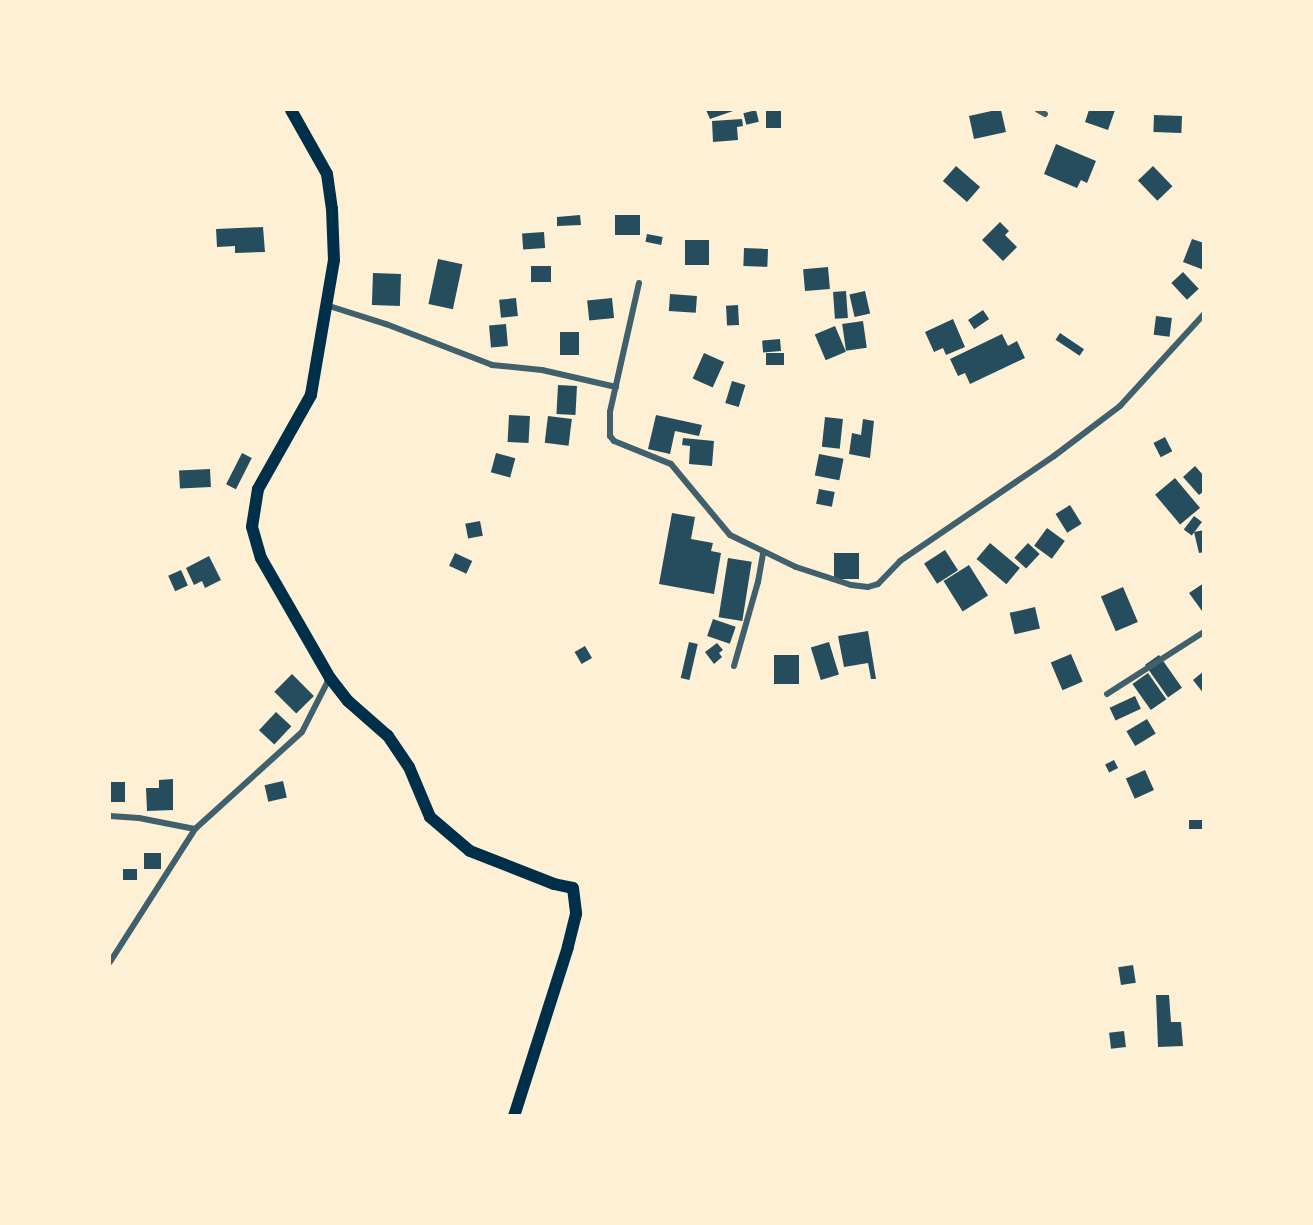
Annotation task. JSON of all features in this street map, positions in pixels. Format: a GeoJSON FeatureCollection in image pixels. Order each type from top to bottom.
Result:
{"type":"FeatureCollection","features":[{"type":"Feature","properties":{"kind":"main road"},"geometry":{"type":"LineString","coordinates":[[291,110],[327,174],[332,209],[334,260],[311,395],[258,489],[252,526],[261,558],[330,678],[348,701],[388,736],[409,767],[430,817],[470,851],[554,884],[573,888],[576,914],[568,947],[514,1116]]}},
{"type":"Feature","properties":{"kind":"street"},"geometry":{"type":"LineString","coordinates":[[1038,110],[1046,114]]}},
{"type":"Feature","properties":{"kind":"street"},"geometry":{"type":"LineString","coordinates":[[639,283],[616,387],[609,425],[610,436],[614,441],[671,464],[700,502],[730,534],[796,567],[850,585],[868,587],[878,584],[900,561],[1054,456],[1120,405],[1203,314]]}},
{"type":"Feature","properties":{"kind":"street"},"geometry":{"type":"LineString","coordinates":[[326,305],[386,324],[492,365],[542,370],[616,387]]}},
{"type":"Feature","properties":{"kind":"street"},"geometry":{"type":"LineString","coordinates":[[734,666],[764,553]]}},
{"type":"Feature","properties":{"kind":"street"},"geometry":{"type":"LineString","coordinates":[[1107,694],[1203,632]]}},
{"type":"Feature","properties":{"kind":"street"},"geometry":{"type":"LineString","coordinates":[[110,962],[195,829],[302,732],[330,678]]}},
{"type":"Feature","properties":{"kind":"street"},"geometry":{"type":"LineString","coordinates":[[110,816],[140,818],[195,829]]}},
{"type":"Feature","properties":{"kind":"building"},"geometry":{"type":"Polygon","coordinates":[[[706,110],[736,110],[710,119],[706,110]]]}},
{"type":"Feature","properties":{"kind":"building"},"geometry":{"type":"Polygon","coordinates":[[[756,110],[759,122],[746,125],[743,113],[756,110]]]}},
{"type":"Feature","properties":{"kind":"building"},"geometry":{"type":"Polygon","coordinates":[[[766,110],[781,110],[781,128],[766,128],[766,110]]]}},
{"type":"Feature","properties":{"kind":"building"},"geometry":{"type":"Polygon","coordinates":[[[1001,110],[1006,132],[974,139],[969,116],[1001,110]]]}},
{"type":"Feature","properties":{"kind":"building"},"geometry":{"type":"Polygon","coordinates":[[[1089,110],[1115,110],[1108,130],[1085,122],[1089,110]]]}},
{"type":"Feature","properties":{"kind":"building"},"geometry":{"type":"Polygon","coordinates":[[[1154,115],[1182,116],[1181,133],[1153,132],[1154,115]]]}},
{"type":"Feature","properties":{"kind":"building"},"geometry":{"type":"Polygon","coordinates":[[[742,119],[743,126],[737,127],[738,140],[713,142],[712,121],[742,119]]]}},
{"type":"Feature","properties":{"kind":"building"},"geometry":{"type":"Polygon","coordinates":[[[1056,144],[1096,161],[1087,183],[1081,180],[1077,188],[1044,174],[1056,144]]]}},
{"type":"Feature","properties":{"kind":"building"},"geometry":{"type":"Polygon","coordinates":[[[956,166],[980,187],[967,202],[943,181],[956,166]]]}},
{"type":"Feature","properties":{"kind":"building"},"geometry":{"type":"Polygon","coordinates":[[[1153,166],[1172,186],[1157,201],[1138,181],[1153,166]]]}},
{"type":"Feature","properties":{"kind":"building"},"geometry":{"type":"Polygon","coordinates":[[[580,215],[581,225],[557,226],[557,217],[580,215]]]}},
{"type":"Feature","properties":{"kind":"building"},"geometry":{"type":"Polygon","coordinates":[[[615,215],[640,215],[640,235],[615,235],[615,215]]]}},
{"type":"Feature","properties":{"kind":"building"},"geometry":{"type":"Polygon","coordinates":[[[1000,222],[1009,231],[1005,235],[1017,247],[1003,261],[982,240],[1000,222]]]}},
{"type":"Feature","properties":{"kind":"building"},"geometry":{"type":"Polygon","coordinates":[[[263,227],[265,252],[235,253],[235,246],[217,247],[216,229],[263,227]]]}},
{"type":"Feature","properties":{"kind":"building"},"geometry":{"type":"Polygon","coordinates":[[[544,232],[545,248],[523,249],[522,234],[544,232]]]}},
{"type":"Feature","properties":{"kind":"building"},"geometry":{"type":"Polygon","coordinates":[[[647,234],[663,237],[661,245],[645,242],[647,234]]]}},
{"type":"Feature","properties":{"kind":"building"},"geometry":{"type":"Polygon","coordinates":[[[1192,239],[1204,243],[1204,270],[1183,262],[1192,239]]]}},
{"type":"Feature","properties":{"kind":"building"},"geometry":{"type":"Polygon","coordinates":[[[685,240],[709,240],[709,265],[685,265],[685,240]]]}},
{"type":"Feature","properties":{"kind":"building"},"geometry":{"type":"Polygon","coordinates":[[[744,248],[768,249],[767,267],[743,266],[744,248]]]}},
{"type":"Feature","properties":{"kind":"building"},"geometry":{"type":"Polygon","coordinates":[[[438,259],[462,264],[453,309],[428,304],[438,259]]]}},
{"type":"Feature","properties":{"kind":"building"},"geometry":{"type":"Polygon","coordinates":[[[531,266],[551,266],[551,282],[531,282],[531,266]]]}},
{"type":"Feature","properties":{"kind":"building"},"geometry":{"type":"Polygon","coordinates":[[[828,267],[830,289],[805,291],[803,269],[828,267]]]}},
{"type":"Feature","properties":{"kind":"building"},"geometry":{"type":"Polygon","coordinates":[[[1183,272],[1199,289],[1187,300],[1171,283],[1183,272]]]}},
{"type":"Feature","properties":{"kind":"building"},"geometry":{"type":"Polygon","coordinates":[[[373,273],[401,274],[400,306],[372,305],[373,273]]]}},
{"type":"Feature","properties":{"kind":"building"},"geometry":{"type":"Polygon","coordinates":[[[846,291],[848,318],[835,319],[833,292],[846,291]]]}},
{"type":"Feature","properties":{"kind":"building"},"geometry":{"type":"Polygon","coordinates":[[[865,291],[870,313],[855,317],[849,295],[865,291]]]}},
{"type":"Feature","properties":{"kind":"building"},"geometry":{"type":"Polygon","coordinates":[[[670,294],[697,296],[696,313],[669,311],[670,294]]]}},
{"type":"Feature","properties":{"kind":"building"},"geometry":{"type":"Polygon","coordinates":[[[516,298],[518,316],[501,318],[499,300],[516,298]]]}},
{"type":"Feature","properties":{"kind":"building"},"geometry":{"type":"Polygon","coordinates":[[[612,298],[614,318],[589,321],[587,301],[612,298]]]}},
{"type":"Feature","properties":{"kind":"building"},"geometry":{"type":"Polygon","coordinates":[[[738,305],[739,325],[727,326],[726,306],[738,305]]]}},
{"type":"Feature","properties":{"kind":"building"},"geometry":{"type":"Polygon","coordinates":[[[983,310],[989,319],[974,329],[968,320],[983,310]]]}},
{"type":"Feature","properties":{"kind":"building"},"geometry":{"type":"Polygon","coordinates":[[[1156,316],[1172,318],[1170,337],[1154,335],[1156,316]]]}},
{"type":"Feature","properties":{"kind":"building"},"geometry":{"type":"Polygon","coordinates":[[[953,319],[965,347],[946,355],[943,348],[934,352],[925,332],[953,319]]]}},
{"type":"Feature","properties":{"kind":"building"},"geometry":{"type":"Polygon","coordinates":[[[863,321],[867,348],[846,351],[842,324],[863,321]]]}},
{"type":"Feature","properties":{"kind":"building"},"geometry":{"type":"Polygon","coordinates":[[[506,324],[508,346],[491,347],[489,325],[506,324]]]}},
{"type":"Feature","properties":{"kind":"building"},"geometry":{"type":"Polygon","coordinates":[[[835,326],[846,352],[826,360],[815,335],[835,326]]]}},
{"type":"Feature","properties":{"kind":"building"},"geometry":{"type":"Polygon","coordinates":[[[560,332],[579,332],[579,355],[560,355],[560,332]]]}},
{"type":"Feature","properties":{"kind":"building"},"geometry":{"type":"Polygon","coordinates":[[[1060,333],[1084,349],[1080,356],[1056,340],[1060,333]]]}},
{"type":"Feature","properties":{"kind":"building"},"geometry":{"type":"Polygon","coordinates":[[[1002,334],[1008,346],[1017,341],[1025,358],[970,384],[965,373],[958,376],[950,359],[1002,334]]]}},
{"type":"Feature","properties":{"kind":"building"},"geometry":{"type":"Polygon","coordinates":[[[780,339],[781,351],[763,353],[762,341],[780,339]]]}},
{"type":"Feature","properties":{"kind":"building"},"geometry":{"type":"Polygon","coordinates":[[[704,353],[724,362],[713,388],[693,379],[704,353]]]}},
{"type":"Feature","properties":{"kind":"building"},"geometry":{"type":"Polygon","coordinates":[[[766,353],[784,353],[784,365],[766,365],[766,353]]]}},
{"type":"Feature","properties":{"kind":"building"},"geometry":{"type":"Polygon","coordinates":[[[732,381],[745,385],[739,407],[725,403],[732,381]]]}},
{"type":"Feature","properties":{"kind":"building"},"geometry":{"type":"Polygon","coordinates":[[[558,385],[577,386],[575,415],[556,414],[558,385]]]}},
{"type":"Feature","properties":{"kind":"building"},"geometry":{"type":"Polygon","coordinates":[[[509,415],[530,416],[529,443],[508,442],[509,415]]]}},
{"type":"Feature","properties":{"kind":"building"},"geometry":{"type":"Polygon","coordinates":[[[656,415],[702,425],[699,436],[675,431],[670,454],[648,449],[656,415]]]}},
{"type":"Feature","properties":{"kind":"building"},"geometry":{"type":"Polygon","coordinates":[[[548,416],[572,419],[569,446],[545,443],[548,416]]]}},
{"type":"Feature","properties":{"kind":"building"},"geometry":{"type":"Polygon","coordinates":[[[825,417],[843,419],[840,449],[822,447],[825,417]]]}},
{"type":"Feature","properties":{"kind":"building"},"geometry":{"type":"Polygon","coordinates":[[[863,419],[874,421],[870,458],[849,454],[852,433],[861,435],[863,419]]]}},
{"type":"Feature","properties":{"kind":"building"},"geometry":{"type":"Polygon","coordinates":[[[1165,437],[1172,451],[1161,457],[1153,443],[1165,437]]]}},
{"type":"Feature","properties":{"kind":"building"},"geometry":{"type":"Polygon","coordinates":[[[683,438],[714,441],[712,466],[689,464],[690,446],[682,445],[683,438]]]}},
{"type":"Feature","properties":{"kind":"building"},"geometry":{"type":"Polygon","coordinates":[[[242,453],[252,458],[236,489],[226,484],[242,453]]]}},
{"type":"Feature","properties":{"kind":"building"},"geometry":{"type":"Polygon","coordinates":[[[496,453],[515,458],[510,477],[491,472],[496,453]]]}},
{"type":"Feature","properties":{"kind":"building"},"geometry":{"type":"Polygon","coordinates":[[[819,454],[844,459],[839,480],[815,476],[819,454]]]}},
{"type":"Feature","properties":{"kind":"building"},"geometry":{"type":"Polygon","coordinates":[[[1195,466],[1204,476],[1204,491],[1199,495],[1183,477],[1195,466]]]}},
{"type":"Feature","properties":{"kind":"building"},"geometry":{"type":"Polygon","coordinates":[[[210,469],[211,487],[180,489],[179,471],[210,469]]]}},
{"type":"Feature","properties":{"kind":"building"},"geometry":{"type":"Polygon","coordinates":[[[1175,478],[1200,508],[1180,525],[1155,495],[1175,478]]]}},
{"type":"Feature","properties":{"kind":"building"},"geometry":{"type":"Polygon","coordinates":[[[819,489],[835,492],[832,507],[816,504],[819,489]]]}},
{"type":"Feature","properties":{"kind":"building"},"geometry":{"type":"Polygon","coordinates":[[[1070,505],[1082,524],[1067,533],[1056,514],[1070,505]]]}},
{"type":"Feature","properties":{"kind":"building"},"geometry":{"type":"Polygon","coordinates":[[[672,513],[695,517],[691,539],[713,543],[711,551],[721,553],[714,594],[659,584],[672,513]]]}},
{"type":"Feature","properties":{"kind":"building"},"geometry":{"type":"Polygon","coordinates":[[[1194,516],[1202,522],[1192,536],[1184,530],[1194,516]]]}},
{"type":"Feature","properties":{"kind":"building"},"geometry":{"type":"Polygon","coordinates":[[[480,521],[483,536],[468,539],[465,524],[480,521]]]}},
{"type":"Feature","properties":{"kind":"building"},"geometry":{"type":"Polygon","coordinates":[[[1047,528],[1065,541],[1052,559],[1034,546],[1047,528]]]}},
{"type":"Feature","properties":{"kind":"building"},"geometry":{"type":"Polygon","coordinates":[[[1204,530],[1204,552],[1199,553],[1194,532],[1204,530]]]}},
{"type":"Feature","properties":{"kind":"building"},"geometry":{"type":"Polygon","coordinates":[[[990,543],[1020,568],[1006,584],[977,559],[990,543]]]}},
{"type":"Feature","properties":{"kind":"building"},"geometry":{"type":"Polygon","coordinates":[[[1028,543],[1040,554],[1026,569],[1014,558],[1028,543]]]}},
{"type":"Feature","properties":{"kind":"building"},"geometry":{"type":"Polygon","coordinates":[[[945,550],[958,570],[937,584],[924,564],[945,550]]]}},
{"type":"Feature","properties":{"kind":"building"},"geometry":{"type":"Polygon","coordinates":[[[455,553],[472,561],[466,574],[449,566],[455,553]]]}},
{"type":"Feature","properties":{"kind":"building"},"geometry":{"type":"Polygon","coordinates":[[[834,553],[859,553],[859,579],[834,579],[834,553]]]}},
{"type":"Feature","properties":{"kind":"building"},"geometry":{"type":"Polygon","coordinates":[[[209,556],[221,580],[205,588],[202,581],[194,585],[186,568],[209,556]]]}},
{"type":"Feature","properties":{"kind":"building"},"geometry":{"type":"Polygon","coordinates":[[[728,558],[752,562],[742,621],[719,617],[728,558]]]}},
{"type":"Feature","properties":{"kind":"building"},"geometry":{"type":"Polygon","coordinates":[[[969,565],[988,596],[963,611],[944,581],[969,565]]]}},
{"type":"Feature","properties":{"kind":"building"},"geometry":{"type":"Polygon","coordinates":[[[181,570],[188,586],[175,591],[168,576],[181,570]]]}},
{"type":"Feature","properties":{"kind":"building"},"geometry":{"type":"Polygon","coordinates":[[[1204,583],[1204,610],[1202,611],[1189,593],[1204,583]]]}},
{"type":"Feature","properties":{"kind":"building"},"geometry":{"type":"Polygon","coordinates":[[[1123,587],[1138,622],[1116,631],[1101,596],[1123,587]]]}},
{"type":"Feature","properties":{"kind":"building"},"geometry":{"type":"Polygon","coordinates":[[[1035,607],[1040,628],[1015,634],[1010,613],[1035,607]]]}},
{"type":"Feature","properties":{"kind":"building"},"geometry":{"type":"Polygon","coordinates":[[[713,619],[736,627],[730,644],[707,636],[713,619]]]}},
{"type":"Feature","properties":{"kind":"building"},"geometry":{"type":"Polygon","coordinates":[[[868,631],[876,679],[871,679],[868,663],[844,667],[838,636],[868,631]]]}},
{"type":"Feature","properties":{"kind":"building"},"geometry":{"type":"Polygon","coordinates":[[[689,642],[698,644],[689,680],[681,678],[689,642]]]}},
{"type":"Feature","properties":{"kind":"building"},"geometry":{"type":"Polygon","coordinates":[[[829,642],[839,675],[821,680],[811,648],[829,642]]]}},
{"type":"Feature","properties":{"kind":"building"},"geometry":{"type":"Polygon","coordinates":[[[717,643],[723,650],[719,653],[722,657],[714,664],[705,652],[717,643]]]}},
{"type":"Feature","properties":{"kind":"building"},"geometry":{"type":"Polygon","coordinates":[[[585,646],[592,658],[582,664],[575,652],[585,646]]]}},
{"type":"Feature","properties":{"kind":"building"},"geometry":{"type":"Polygon","coordinates":[[[1071,654],[1083,682],[1062,690],[1051,663],[1071,654]]]}},
{"type":"Feature","properties":{"kind":"building"},"geometry":{"type":"Polygon","coordinates":[[[774,655],[799,655],[799,684],[774,684],[774,655]]]}},
{"type":"Feature","properties":{"kind":"building"},"geometry":{"type":"Polygon","coordinates":[[[1159,655],[1182,688],[1168,698],[1145,665],[1159,655]]]}},
{"type":"Feature","properties":{"kind":"building"},"geometry":{"type":"Polygon","coordinates":[[[1204,671],[1204,694],[1193,680],[1204,671]]]}},
{"type":"Feature","properties":{"kind":"building"},"geometry":{"type":"Polygon","coordinates":[[[1148,673],[1166,699],[1151,710],[1132,684],[1148,673]]]}},
{"type":"Feature","properties":{"kind":"building"},"geometry":{"type":"Polygon","coordinates":[[[292,674],[314,696],[296,714],[274,692],[292,674]]]}},
{"type":"Feature","properties":{"kind":"building"},"geometry":{"type":"Polygon","coordinates":[[[1135,696],[1141,709],[1116,721],[1110,708],[1135,696]]]}},
{"type":"Feature","properties":{"kind":"building"},"geometry":{"type":"Polygon","coordinates":[[[276,712],[291,726],[274,745],[259,730],[276,712]]]}},
{"type":"Feature","properties":{"kind":"building"},"geometry":{"type":"Polygon","coordinates":[[[1147,719],[1156,734],[1135,746],[1126,731],[1147,719]]]}},
{"type":"Feature","properties":{"kind":"building"},"geometry":{"type":"Polygon","coordinates":[[[1114,760],[1118,768],[1109,773],[1105,765],[1114,760]]]}},
{"type":"Feature","properties":{"kind":"building"},"geometry":{"type":"Polygon","coordinates":[[[1145,770],[1154,790],[1135,799],[1126,779],[1145,770]]]}},
{"type":"Feature","properties":{"kind":"building"},"geometry":{"type":"Polygon","coordinates":[[[173,779],[173,810],[147,811],[146,788],[159,788],[159,780],[173,779]]]}},
{"type":"Feature","properties":{"kind":"building"},"geometry":{"type":"Polygon","coordinates":[[[283,781],[287,798],[268,802],[264,785],[283,781]]]}},
{"type":"Feature","properties":{"kind":"building"},"geometry":{"type":"Polygon","coordinates":[[[110,782],[125,782],[125,802],[110,802],[110,782]]]}},
{"type":"Feature","properties":{"kind":"building"},"geometry":{"type":"Polygon","coordinates":[[[1189,820],[1204,820],[1204,829],[1189,829],[1189,820]]]}},
{"type":"Feature","properties":{"kind":"building"},"geometry":{"type":"Polygon","coordinates":[[[144,853],[161,853],[161,869],[144,869],[144,853]]]}},
{"type":"Feature","properties":{"kind":"building"},"geometry":{"type":"Polygon","coordinates":[[[123,869],[137,869],[137,880],[123,880],[123,869]]]}},
{"type":"Feature","properties":{"kind":"building"},"geometry":{"type":"Polygon","coordinates":[[[1133,965],[1136,983],[1121,985],[1118,967],[1133,965]]]}},
{"type":"Feature","properties":{"kind":"building"},"geometry":{"type":"Polygon","coordinates":[[[1156,995],[1169,995],[1171,1022],[1181,1022],[1183,1046],[1158,1047],[1156,995]]]}},
{"type":"Feature","properties":{"kind":"building"},"geometry":{"type":"Polygon","coordinates":[[[1124,1031],[1126,1047],[1111,1049],[1109,1033],[1124,1031]]]}}]}
